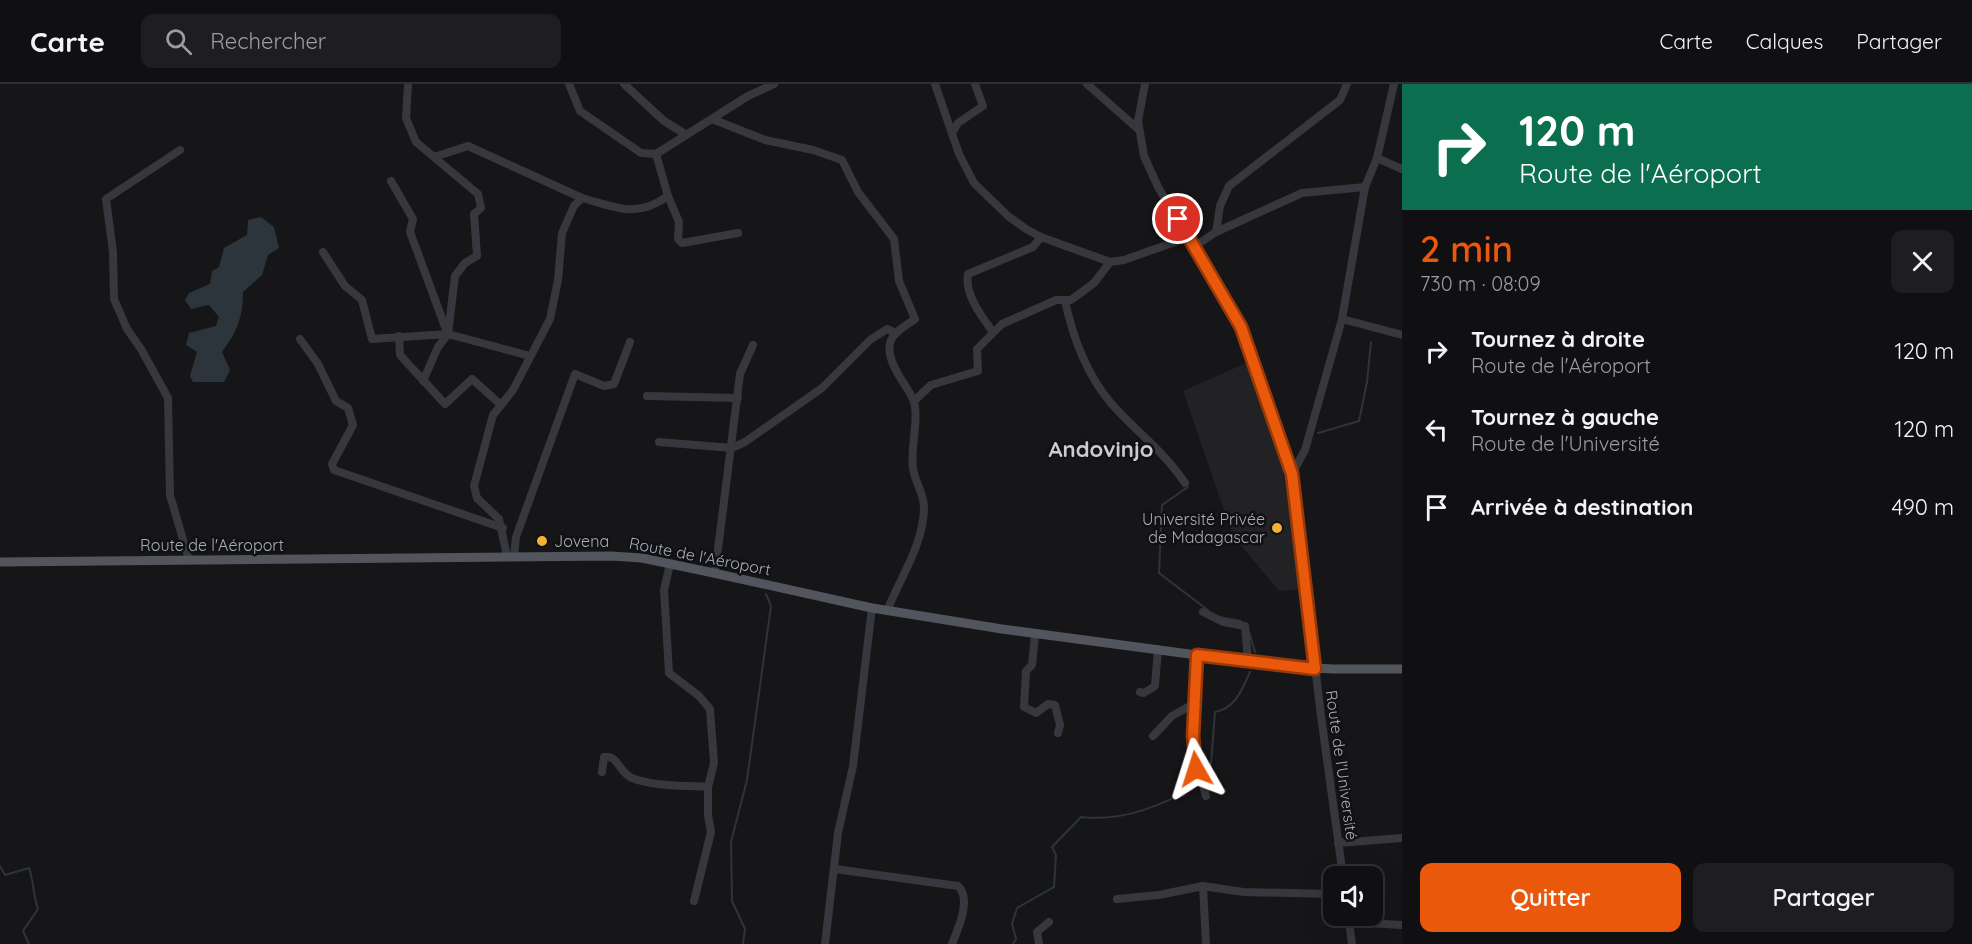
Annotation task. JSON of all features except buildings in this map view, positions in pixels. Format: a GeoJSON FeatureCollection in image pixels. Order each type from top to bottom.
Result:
{"type":"FeatureCollection","features":[{"type":"Feature","properties":{"kind":"main road","name":"Route de l'Aéroport"},"geometry":{"type":"LineString","coordinates":[[0,562],[611,556],[670,564],[872,608],[1035,634],[1315,669],[1402,669]]}},
{"type":"Feature","properties":{"kind":"street"},"geometry":{"type":"LineString","coordinates":[[569,84],[580,111],[641,153],[656,154],[685,134],[774,84]]}},
{"type":"Feature","properties":{"kind":"street"},"geometry":{"type":"LineString","coordinates":[[624,84],[664,121],[685,134]]}},
{"type":"Feature","properties":{"kind":"street"},"geometry":{"type":"LineString","coordinates":[[935,84],[959,154],[974,183],[1008,216],[1041,237],[1110,262],[1124,260],[1189,237]]}},
{"type":"Feature","properties":{"kind":"street"},"geometry":{"type":"LineString","coordinates":[[952,133],[958,123],[983,106],[975,84]]}},
{"type":"Feature","properties":{"kind":"street"},"geometry":{"type":"LineString","coordinates":[[1087,84],[1138,129]]}},
{"type":"Feature","properties":{"kind":"street","name":"Route de l'Université"},"geometry":{"type":"LineString","coordinates":[[1145,84],[1138,129],[1148,166],[1241,327],[1292,474],[1341,866]]}},
{"type":"Feature","properties":{"kind":"street"},"geometry":{"type":"LineString","coordinates":[[1216,232],[1220,206],[1229,186],[1340,100],[1347,84]]}},
{"type":"Feature","properties":{"kind":"street"},"geometry":{"type":"LineString","coordinates":[[1292,474],[1305,450],[1342,319],[1365,187],[1377,158],[1394,84]]}},
{"type":"Feature","properties":{"kind":"street"},"geometry":{"type":"LineString","coordinates":[[408,85],[406,118],[416,142],[478,194],[481,208],[474,214],[477,256],[465,263],[455,276],[448,334],[438,346],[423,381]]}},
{"type":"Feature","properties":{"kind":"street"},"geometry":{"type":"LineString","coordinates":[[712,119],[765,140],[813,150],[842,160],[858,192],[894,239],[900,281],[915,319],[896,333],[891,340],[890,349],[894,363],[914,401],[912,470],[922,491],[924,508],[915,548],[887,610]]}},
{"type":"Feature","properties":{"kind":"street"},"geometry":{"type":"LineString","coordinates":[[434,157],[468,146],[582,198],[634,211],[655,206],[668,196]]}},
{"type":"Feature","properties":{"kind":"street"},"geometry":{"type":"LineString","coordinates":[[180,150],[106,199],[113,252],[114,299],[126,329],[141,349],[168,398],[170,495],[189,560]]}},
{"type":"Feature","properties":{"kind":"street"},"geometry":{"type":"LineString","coordinates":[[656,154],[668,196],[679,222],[678,238],[682,243],[738,232]]}},
{"type":"Feature","properties":{"kind":"street"},"geometry":{"type":"LineString","coordinates":[[1377,158],[1402,169]]}},
{"type":"Feature","properties":{"kind":"street"},"geometry":{"type":"LineString","coordinates":[[391,181],[413,219],[410,232],[448,334]]}},
{"type":"Feature","properties":{"kind":"street"},"geometry":{"type":"LineString","coordinates":[[1195,246],[1216,232],[1302,193],[1365,187]]}},
{"type":"Feature","properties":{"kind":"street"},"geometry":{"type":"LineString","coordinates":[[510,556],[499,519],[477,498],[474,486],[493,415],[513,390],[550,319],[558,280],[562,233],[574,206],[582,198]]}},
{"type":"Feature","properties":{"kind":"street"},"geometry":{"type":"LineString","coordinates":[[993,332],[973,300],[967,281],[968,274],[1033,248],[1041,237]]}},
{"type":"Feature","properties":{"kind":"street"},"geometry":{"type":"LineString","coordinates":[[322,252],[345,286],[362,300],[372,339],[448,334],[530,356]]}},
{"type":"Feature","properties":{"kind":"street"},"geometry":{"type":"LineString","coordinates":[[914,401],[931,385],[978,371],[977,349],[1002,324],[1029,314],[1056,300],[1071,300],[1094,283],[1110,262]]}},
{"type":"Feature","properties":{"kind":"street"},"geometry":{"type":"LineString","coordinates":[[1065,301],[1084,363],[1097,385],[1111,403],[1154,444],[1185,483]]}},
{"type":"Feature","properties":{"kind":"street"},"geometry":{"type":"LineString","coordinates":[[1342,319],[1402,335]]}},
{"type":"Feature","properties":{"kind":"street"},"geometry":{"type":"LineString","coordinates":[[659,442],[732,448],[765,429],[822,388],[870,340],[887,329],[896,333]]}},
{"type":"Feature","properties":{"kind":"street"},"geometry":{"type":"LineString","coordinates":[[399,336],[400,355],[445,404],[472,379],[501,405]]}},
{"type":"Feature","properties":{"kind":"street"},"geometry":{"type":"LineString","coordinates":[[300,339],[318,364],[336,401],[348,408],[353,425],[332,464],[334,470],[503,528]]}},
{"type":"Feature","properties":{"kind":"street"},"geometry":{"type":"LineString","coordinates":[[510,556],[575,374],[604,386],[614,384],[630,342]]}},
{"type":"Feature","properties":{"kind":"street"},"geometry":{"type":"LineString","coordinates":[[715,573],[740,374],[753,345]]}},
{"type":"Feature","properties":{"kind":"street"},"geometry":{"type":"LineString","coordinates":[[647,396],[738,398]]}},
{"type":"Feature","properties":{"kind":"street"},"geometry":{"type":"LineString","coordinates":[[670,564],[664,590],[669,673],[699,696],[710,709],[714,763],[708,787],[708,815],[711,832],[694,901]]}},
{"type":"Feature","properties":{"kind":"street"},"geometry":{"type":"LineString","coordinates":[[825,944],[838,833],[853,765],[872,608]]}},
{"type":"Feature","properties":{"kind":"street"},"geometry":{"type":"LineString","coordinates":[[1203,612],[1215,620],[1245,626]]}},
{"type":"Feature","properties":{"kind":"street"},"geometry":{"type":"LineString","coordinates":[[1241,616],[1245,626],[1248,660]]}},
{"type":"Feature","properties":{"kind":"street"},"geometry":{"type":"LineString","coordinates":[[1035,634],[1032,665],[1026,671],[1024,707],[1036,713],[1048,704],[1055,705],[1060,725],[1059,733]]}},
{"type":"Feature","properties":{"kind":"street"},"geometry":{"type":"LineString","coordinates":[[1140,692],[1144,693],[1155,686],[1158,649]]}},
{"type":"Feature","properties":{"kind":"street"},"geometry":{"type":"LineString","coordinates":[[1197,655],[1193,750],[1206,796]]}},
{"type":"Feature","properties":{"kind":"street"},"geometry":{"type":"LineString","coordinates":[[1153,736],[1172,716],[1195,703]]}},
{"type":"Feature","properties":{"kind":"street"},"geometry":{"type":"LineString","coordinates":[[602,772],[604,757],[609,756],[616,760],[620,771],[633,779],[687,787],[708,787]]}},
{"type":"Feature","properties":{"kind":"street"},"geometry":{"type":"LineString","coordinates":[[1338,843],[1402,838]]}},
{"type":"Feature","properties":{"kind":"street"},"geometry":{"type":"LineString","coordinates":[[835,869],[958,886],[964,896],[961,919],[952,944]]}},
{"type":"Feature","properties":{"kind":"street"},"geometry":{"type":"LineString","coordinates":[[1117,899],[1159,895],[1203,886],[1243,892],[1323,894]]}},
{"type":"Feature","properties":{"kind":"street"},"geometry":{"type":"LineString","coordinates":[[1203,886],[1206,944]]}},
{"type":"Feature","properties":{"kind":"street"},"geometry":{"type":"LineString","coordinates":[[1039,944],[1037,932],[1049,922]]}},
{"type":"Feature","properties":{"kind":"street"},"geometry":{"type":"LineString","coordinates":[[1383,922],[1402,925]]}},
{"type":"Feature","properties":{"kind":"street"},"geometry":{"type":"LineString","coordinates":[[1350,926],[1352,944]]}},
{"type":"Feature","properties":{"kind":"shaded area"},"geometry":{"type":"Polygon","coordinates":[[[261,217],[274,227],[279,248],[268,255],[262,275],[243,292],[238,324],[222,352],[230,370],[224,382],[193,382],[190,376],[197,352],[186,345],[189,333],[216,326],[219,317],[209,305],[191,309],[185,300],[189,293],[210,284],[212,271],[219,267],[224,248],[247,235],[248,220],[261,217]]]}},
{"type":"Feature","properties":{"kind":"shaded area"},"geometry":{"type":"Polygon","coordinates":[[[1246,363],[1280,450],[1301,589],[1279,591],[1233,536],[1183,391],[1246,363]]]}},
{"type":"Feature","properties":{"kind":"waterway"},"geometry":{"type":"LineString","coordinates":[[1318,433],[1359,421],[1367,382],[1371,342]]}},
{"type":"Feature","properties":{"kind":"waterway"},"geometry":{"type":"LineString","coordinates":[[1188,487],[1162,505],[1159,573],[1209,611]]}},
{"type":"Feature","properties":{"kind":"waterway"},"geometry":{"type":"LineString","coordinates":[[743,944],[745,929],[732,901],[731,842],[747,780],[771,606],[766,594]]}},
{"type":"Feature","properties":{"kind":"waterway"},"geometry":{"type":"LineString","coordinates":[[1219,617],[1241,621]]}},
{"type":"Feature","properties":{"kind":"waterway"},"geometry":{"type":"LineString","coordinates":[[1249,632],[1255,652]]}},
{"type":"Feature","properties":{"kind":"waterway"},"geometry":{"type":"LineString","coordinates":[[1203,781],[1207,780],[1211,764],[1215,712],[1233,702],[1250,672]]}},
{"type":"Feature","properties":{"kind":"waterway"},"geometry":{"type":"LineString","coordinates":[[1013,944],[1016,939],[1012,924],[1017,908],[1054,887],[1056,855],[1052,847],[1081,817],[1113,817],[1143,810],[1201,783]]}},
{"type":"Feature","properties":{"kind":"waterway"},"geometry":{"type":"LineString","coordinates":[[0,866],[5,875],[29,868],[38,909],[23,931],[29,944]]}},
{"type":"Feature","properties":{"kind":"place","name":"Université Privée de Madagascar"},"geometry":{"type":"Point","coordinates":[1277,528]}},
{"type":"Feature","properties":{"kind":"place","name":"Jovena"},"geometry":{"type":"Point","coordinates":[542,541]}},
{"type":"Feature","properties":{"kind":"district","name":"Andovinjo"},"geometry":{"type":"Point","coordinates":[1101,449]}},
{"type":"Feature","properties":{"kind":"route"},"geometry":{"type":"LineString","coordinates":[[1178,219],[1241,327],[1292,474],[1315,669],[1197,655],[1193,736],[1196,769]]}}]}
